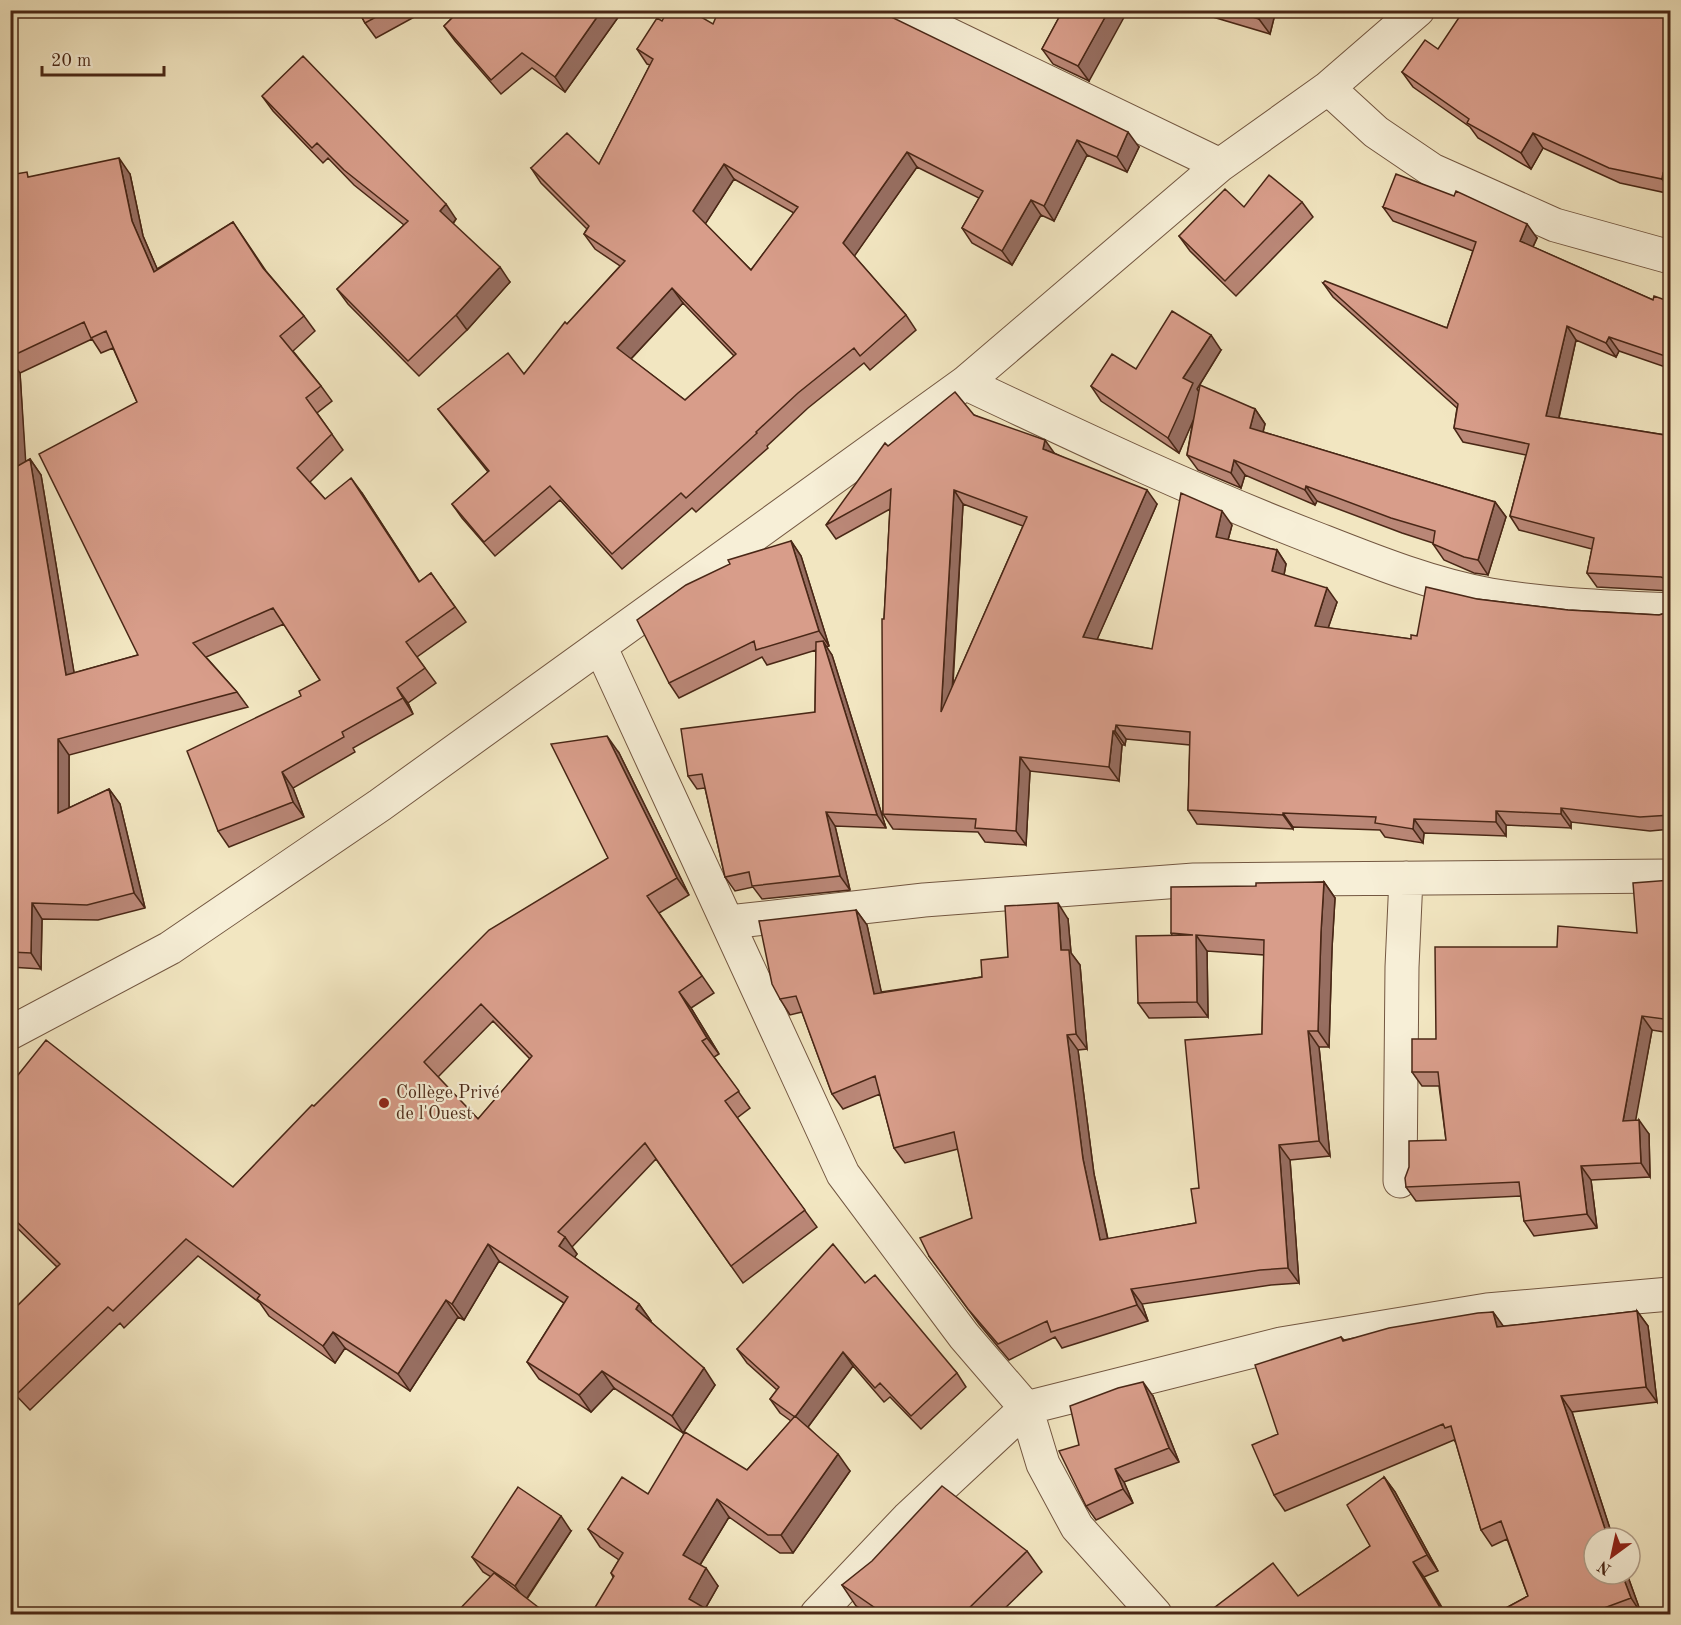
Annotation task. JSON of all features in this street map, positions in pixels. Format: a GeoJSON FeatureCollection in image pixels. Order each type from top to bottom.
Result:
{"type":"FeatureCollection","features":[{"type":"Feature","properties":{"kind":"street"},"geometry":{"type":"LineString","coordinates":[[898,10],[1220,165]]}},
{"type":"Feature","properties":{"kind":"street"},"geometry":{"type":"LineString","coordinates":[[10,1033],[170,948],[380,805],[965,383],[1220,165],[1328,88],[1418,10]]}},
{"type":"Feature","properties":{"kind":"street"},"geometry":{"type":"LineString","coordinates":[[1328,88],[1376,132],[1432,170],[1555,225],[1671,257]]}},
{"type":"Feature","properties":{"kind":"street"},"geometry":{"type":"LineString","coordinates":[[965,383],[1144,468],[1261,518],[1434,582],[1489,595],[1546,602],[1671,610]]}},
{"type":"Feature","properties":{"kind":"street"},"geometry":{"type":"LineString","coordinates":[[600,646],[843,1174],[964,1336],[1026,1408],[1043,1464],[1077,1527],[1155,1614]]}},
{"type":"Feature","properties":{"kind":"street"},"geometry":{"type":"LineString","coordinates":[[729,922],[924,900],[1194,880],[1671,876]]}},
{"type":"Feature","properties":{"kind":"street"},"geometry":{"type":"LineString","coordinates":[[1400,1181],[1402,967],[1406,878]]}},
{"type":"Feature","properties":{"kind":"street"},"geometry":{"type":"LineString","coordinates":[[817,1614],[908,1518],[1026,1408],[1281,1344],[1487,1310],[1671,1293]]}},
{"type":"Feature","properties":{"kind":"building"},"geometry":{"type":"Polygon","coordinates":[[[358,10],[389,10],[365,23],[358,10]]]}},
{"type":"Feature","properties":{"kind":"building"},"geometry":{"type":"Polygon","coordinates":[[[460,10],[602,10],[555,77],[522,53],[491,80],[444,26],[460,10]]]}},
{"type":"Feature","properties":{"kind":"building"},"geometry":{"type":"Polygon","coordinates":[[[668,10],[689,10],[713,24],[719,10],[877,10],[1128,132],[1117,157],[1077,140],[1044,206],[1031,200],[1002,251],[962,228],[983,191],[907,152],[843,243],[906,315],[860,356],[854,348],[798,393],[686,498],[681,493],[612,554],[550,486],[484,542],[452,504],[489,471],[438,409],[508,353],[524,374],[565,322],[567,324],[625,261],[584,234],[589,226],[531,168],[567,133],[599,164],[653,59],[637,49],[657,18],[662,21],[668,10]],[[724,164],[693,211],[751,270],[798,207],[724,164]],[[672,288],[617,348],[685,400],[736,354],[672,288]]]}},
{"type":"Feature","properties":{"kind":"building"},"geometry":{"type":"Polygon","coordinates":[[[1063,10],[1109,10],[1078,66],[1042,49],[1063,10]]]}},
{"type":"Feature","properties":{"kind":"building"},"geometry":{"type":"Polygon","coordinates":[[[1230,10],[1262,10],[1259,19],[1230,10]]]}},
{"type":"Feature","properties":{"kind":"building"},"geometry":{"type":"Polygon","coordinates":[[[1464,10],[1671,10],[1671,175],[1663,173],[1662,179],[1609,168],[1533,133],[1521,153],[1467,123],[1469,119],[1402,72],[1425,40],[1438,49],[1464,10]]]}},
{"type":"Feature","properties":{"kind":"building"},"geometry":{"type":"Polygon","coordinates":[[[303,56],[446,204],[440,211],[500,267],[456,315],[408,361],[337,289],[408,221],[344,170],[317,143],[312,148],[262,96],[303,56]]]}},
{"type":"Feature","properties":{"kind":"building"},"geometry":{"type":"Polygon","coordinates":[[[119,158],[132,221],[154,272],[233,222],[263,268],[304,316],[280,336],[321,386],[306,398],[332,434],[297,468],[325,499],[351,478],[419,582],[431,573],[455,607],[406,642],[425,668],[397,688],[403,698],[342,732],[344,737],[282,772],[293,802],[218,831],[187,751],[301,696],[299,691],[320,680],[273,608],[193,643],[237,692],[58,739],[58,813],[109,789],[134,893],[87,905],[32,903],[31,953],[10,952],[10,375],[16,467],[30,459],[66,675],[138,655],[39,454],[137,402],[106,331],[91,338],[84,322],[10,357],[10,175],[27,172],[28,177],[119,158]]]}},
{"type":"Feature","properties":{"kind":"building"},"geometry":{"type":"Polygon","coordinates":[[[1396,174],[1454,196],[1456,191],[1527,224],[1520,241],[1653,300],[1654,296],[1671,302],[1671,358],[1609,337],[1606,343],[1567,326],[1546,416],[1671,436],[1671,581],[1661,577],[1587,573],[1594,538],[1510,516],[1529,444],[1454,428],[1458,404],[1323,283],[1325,281],[1447,328],[1476,242],[1383,207],[1396,174]]]}},
{"type":"Feature","properties":{"kind":"building"},"geometry":{"type":"Polygon","coordinates":[[[1269,175],[1302,202],[1225,281],[1179,236],[1225,189],[1244,207],[1269,175]]]}},
{"type":"Feature","properties":{"kind":"building"},"geometry":{"type":"Polygon","coordinates":[[[1172,311],[1211,335],[1183,378],[1193,383],[1168,438],[1091,386],[1112,354],[1136,369],[1172,311]]]}},
{"type":"Feature","properties":{"kind":"building"},"geometry":{"type":"Polygon","coordinates":[[[1200,385],[1255,409],[1250,428],[1495,502],[1478,560],[1464,557],[1433,544],[1435,531],[1391,518],[1306,486],[1305,490],[1234,460],[1231,473],[1187,455],[1200,385]]]}},
{"type":"Feature","properties":{"kind":"building"},"geometry":{"type":"Polygon","coordinates":[[[955,392],[974,415],[1045,440],[1043,449],[1147,490],[1083,637],[1152,649],[1181,493],[1222,511],[1216,537],[1277,550],[1272,571],[1327,588],[1315,626],[1411,639],[1411,635],[1417,636],[1426,587],[1477,599],[1568,610],[1659,615],[1671,611],[1671,815],[1640,817],[1561,808],[1561,814],[1496,811],[1496,822],[1414,819],[1413,829],[1375,823],[1376,817],[1188,810],[1190,732],[1116,725],[1113,731],[1109,767],[1020,757],[1016,831],[975,828],[976,819],[883,814],[882,619],[884,619],[891,489],[826,525],[885,443],[888,446],[955,392]],[[954,490],[941,712],[1027,517],[954,490]]]}},
{"type":"Feature","properties":{"kind":"building"},"geometry":{"type":"Polygon","coordinates":[[[791,541],[819,631],[756,650],[754,641],[669,683],[637,620],[686,585],[730,564],[728,560],[791,541]]]}},
{"type":"Feature","properties":{"kind":"building"},"geometry":{"type":"Polygon","coordinates":[[[823,641],[877,815],[826,812],[840,876],[752,886],[749,872],[725,877],[702,774],[688,776],[681,729],[815,712],[816,642],[823,641]]]}},
{"type":"Feature","properties":{"kind":"building"},"geometry":{"type":"Polygon","coordinates":[[[607,736],[677,878],[647,896],[702,976],[679,992],[707,1038],[702,1041],[739,1091],[725,1101],[805,1210],[731,1266],[645,1143],[558,1232],[565,1237],[559,1246],[639,1304],[636,1309],[704,1368],[672,1416],[602,1371],[579,1395],[527,1362],[568,1297],[488,1244],[452,1304],[446,1300],[398,1374],[333,1332],[323,1346],[257,1299],[260,1295],[186,1239],[113,1311],[108,1307],[18,1393],[10,1385],[10,1313],[60,1264],[10,1215],[10,1085],[46,1040],[233,1187],[312,1105],[314,1106],[489,930],[608,858],[551,744],[607,736]],[[481,1004],[424,1062],[478,1119],[532,1056],[481,1004]]]}},
{"type":"Feature","properties":{"kind":"building"},"geometry":{"type":"Polygon","coordinates":[[[1671,880],[1671,1020],[1642,1016],[1623,1121],[1639,1120],[1641,1163],[1581,1166],[1587,1214],[1524,1221],[1519,1182],[1406,1187],[1409,1141],[1446,1140],[1438,1072],[1412,1072],[1412,1039],[1436,1039],[1435,947],[1557,947],[1558,926],[1637,933],[1633,883],[1671,880]]]}},
{"type":"Feature","properties":{"kind":"building"},"geometry":{"type":"Polygon","coordinates":[[[1324,882],[1318,1031],[1308,1031],[1319,1141],[1279,1145],[1288,1268],[1131,1289],[1137,1305],[1051,1332],[1047,1321],[998,1344],[968,1309],[929,1256],[920,1238],[972,1218],[954,1132],[894,1148],[875,1076],[832,1094],[796,996],[780,999],[772,984],[759,921],[856,910],[874,994],[982,977],[981,960],[1008,957],[1005,906],[1058,903],[1061,950],[1069,950],[1076,1034],[1067,1035],[1083,1159],[1100,1240],[1196,1223],[1191,1189],[1199,1188],[1185,1040],[1262,1034],[1264,940],[1196,935],[1197,1002],[1138,1003],[1136,936],[1193,935],[1171,933],[1171,887],[1324,882]]]}},
{"type":"Feature","properties":{"kind":"building"},"geometry":{"type":"Polygon","coordinates":[[[833,1244],[865,1283],[875,1275],[957,1373],[911,1416],[880,1383],[875,1388],[843,1352],[795,1417],[770,1399],[779,1387],[737,1349],[833,1244]]]}},
{"type":"Feature","properties":{"kind":"building"},"geometry":{"type":"Polygon","coordinates":[[[1637,1311],[1646,1387],[1561,1396],[1604,1526],[1582,1526],[1582,1586],[1626,1586],[1631,1598],[1588,1614],[1495,1614],[1528,1596],[1501,1521],[1481,1530],[1451,1426],[1445,1428],[1443,1424],[1274,1495],[1252,1445],[1278,1434],[1255,1365],[1341,1337],[1343,1341],[1389,1328],[1478,1313],[1493,1312],[1497,1327],[1637,1311]]]}},
{"type":"Feature","properties":{"kind":"building"},"geometry":{"type":"Polygon","coordinates":[[[1143,1382],[1169,1448],[1115,1469],[1123,1489],[1086,1506],[1059,1451],[1079,1445],[1070,1406],[1118,1388],[1143,1382]]]}},
{"type":"Feature","properties":{"kind":"building"},"geometry":{"type":"Polygon","coordinates":[[[795,1416],[838,1454],[781,1535],[768,1535],[717,1499],[683,1555],[706,1568],[689,1599],[715,1614],[591,1614],[614,1576],[611,1573],[623,1553],[588,1529],[622,1477],[648,1494],[685,1432],[747,1470],[795,1416]]]}},
{"type":"Feature","properties":{"kind":"building"},"geometry":{"type":"Polygon","coordinates":[[[1384,1477],[1427,1555],[1413,1562],[1444,1614],[1206,1614],[1273,1563],[1298,1596],[1370,1546],[1347,1505],[1384,1477]]]}},
{"type":"Feature","properties":{"kind":"building"},"geometry":{"type":"Polygon","coordinates":[[[942,1486],[1027,1551],[963,1614],[884,1614],[842,1585],[872,1561],[942,1486]]]}},
{"type":"Feature","properties":{"kind":"building"},"geometry":{"type":"Polygon","coordinates":[[[518,1487],[561,1516],[515,1586],[472,1557],[518,1487]]]}},
{"type":"Feature","properties":{"kind":"building"},"geometry":{"type":"Polygon","coordinates":[[[494,1573],[547,1614],[455,1614],[494,1573]]]}},
{"type":"Feature","properties":{"kind":"place","name":"Collège Privé de l'Ouest"},"geometry":{"type":"Point","coordinates":[384,1103]}}]}
